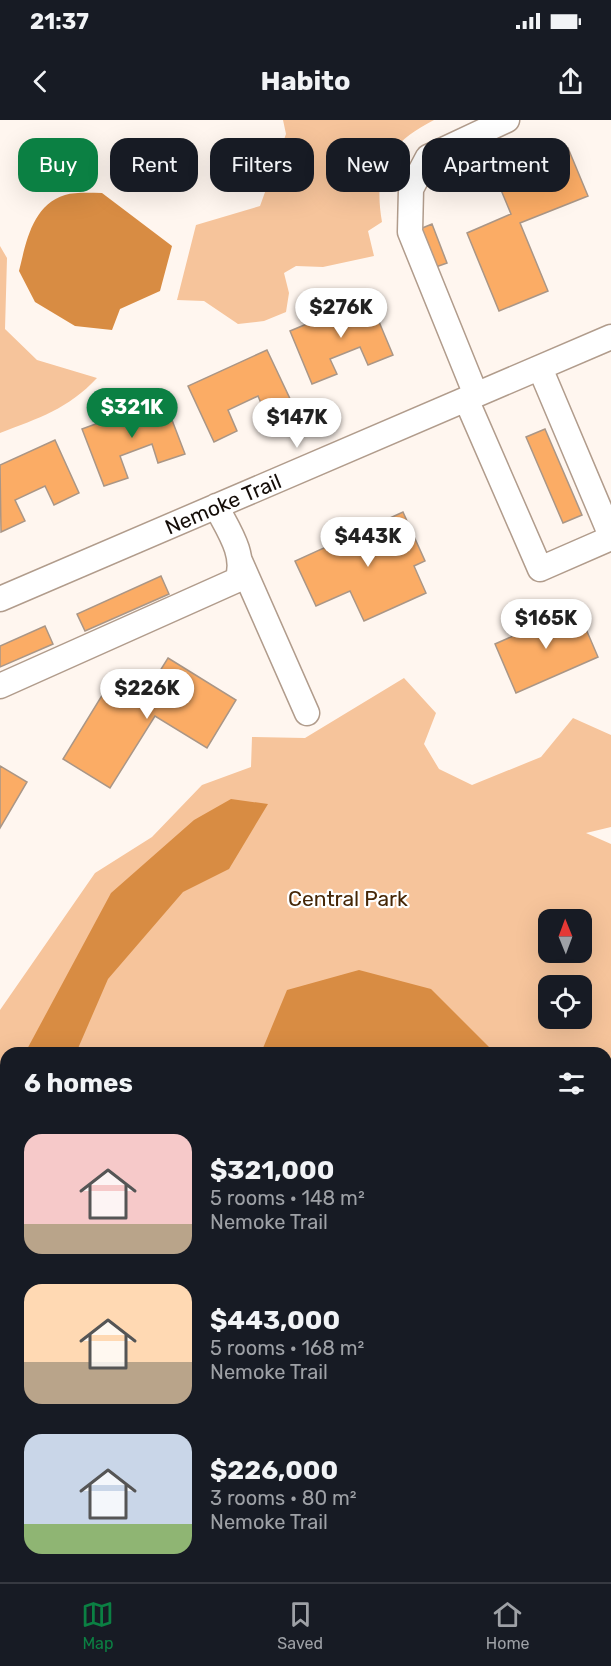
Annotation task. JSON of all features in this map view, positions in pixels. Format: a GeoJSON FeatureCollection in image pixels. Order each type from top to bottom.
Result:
{"type":"FeatureCollection","features":[{"type":"Feature","properties":{"kind":"street"},"geometry":{"type":"LineString","coordinates":[[507,120],[428,157],[411,189],[410,232],[471,397],[540,569],[611,537],[540,368]]}},
{"type":"Feature","properties":{"kind":"street","name":"Nemoke Trail"},"geometry":{"type":"LineString","coordinates":[[0,599],[611,337]]}},
{"type":"Feature","properties":{"kind":"street"},"geometry":{"type":"LineString","coordinates":[[216,506],[307,713]]}},
{"type":"Feature","properties":{"kind":"street"},"geometry":{"type":"LineString","coordinates":[[0,686],[237,580],[240,561]]}},
{"type":"Feature","properties":{"kind":"green space"},"geometry":{"type":"Polygon","coordinates":[[[283,120],[434,120],[406,138],[326,138],[326,192],[380,192],[382,222],[368,231],[374,256],[323,267],[296,266],[284,273],[289,293],[286,312],[264,321],[238,324],[204,301],[177,300],[196,225],[260,206],[265,192],[314,192],[314,138],[285,138],[283,120]]]}},
{"type":"Feature","properties":{"kind":"green space"},"geometry":{"type":"Polygon","coordinates":[[[0,246],[7,258],[5,329],[37,360],[97,378],[64,405],[0,433],[0,246]]]}},
{"type":"Feature","properties":{"kind":"green space","name":"Central Park"},"geometry":{"type":"Polygon","coordinates":[[[404,678],[436,713],[424,744],[439,769],[472,785],[541,757],[573,718],[611,735],[611,827],[586,833],[611,844],[611,1047],[0,1047],[0,1010],[95,873],[152,837],[202,785],[251,767],[252,737],[305,738],[404,678]]]}},
{"type":"Feature","properties":{"kind":"shaded area"},"geometry":{"type":"Polygon","coordinates":[[[102,193],[172,246],[160,291],[120,309],[112,330],[75,326],[35,302],[19,271],[32,226],[45,207],[65,195],[102,193]]]}},
{"type":"Feature","properties":{"kind":"shaded area"},"geometry":{"type":"Polygon","coordinates":[[[231,799],[268,804],[229,869],[183,892],[108,979],[79,1047],[28,1047],[111,893],[194,820],[231,799]]]}},
{"type":"Feature","properties":{"kind":"shaded area"},"geometry":{"type":"Polygon","coordinates":[[[359,970],[431,989],[489,1047],[263,1047],[287,990],[359,970]]]}},
{"type":"Feature","properties":{"kind":"building"},"geometry":{"type":"Polygon","coordinates":[[[570,153],[588,196],[520,223],[548,291],[499,311],[467,233],[511,214],[502,192],[570,192],[570,153]]]}},
{"type":"Feature","properties":{"kind":"building"},"geometry":{"type":"Polygon","coordinates":[[[432,224],[447,263],[430,269],[415,231],[432,224]]]}},
{"type":"Feature","properties":{"kind":"building"},"geometry":{"type":"Polygon","coordinates":[[[369,298],[393,355],[368,365],[360,347],[330,359],[337,374],[312,384],[290,331],[369,298]]]}},
{"type":"Feature","properties":{"kind":"building"},"geometry":{"type":"Polygon","coordinates":[[[267,350],[292,403],[266,415],[258,396],[228,410],[237,431],[214,442],[188,386],[267,350]]]}},
{"type":"Feature","properties":{"kind":"building"},"geometry":{"type":"Polygon","coordinates":[[[164,399],[185,454],[158,463],[152,444],[120,456],[128,478],[104,486],[82,429],[164,399]]]}},
{"type":"Feature","properties":{"kind":"building"},"geometry":{"type":"Polygon","coordinates":[[[545,429],[582,515],[563,523],[526,437],[545,429]]]}},
{"type":"Feature","properties":{"kind":"building"},"geometry":{"type":"Polygon","coordinates":[[[55,440],[79,493],[54,505],[45,486],[15,500],[25,521],[1,532],[0,465],[55,440]]]}},
{"type":"Feature","properties":{"kind":"building"},"geometry":{"type":"Polygon","coordinates":[[[403,512],[425,561],[414,566],[426,593],[364,621],[350,591],[316,606],[295,561],[403,512]]]}},
{"type":"Feature","properties":{"kind":"building"},"geometry":{"type":"Polygon","coordinates":[[[161,576],[169,594],[85,631],[77,614],[161,576]]]}},
{"type":"Feature","properties":{"kind":"building"},"geometry":{"type":"Polygon","coordinates":[[[577,608],[598,657],[516,693],[495,644],[577,608]]]}},
{"type":"Feature","properties":{"kind":"building"},"geometry":{"type":"Polygon","coordinates":[[[45,626],[53,644],[0,667],[0,646],[45,626]]]}},
{"type":"Feature","properties":{"kind":"building"},"geometry":{"type":"Polygon","coordinates":[[[168,658],[236,700],[207,748],[155,716],[110,788],[63,759],[109,684],[140,703],[168,658]]]}},
{"type":"Feature","properties":{"kind":"building"},"geometry":{"type":"Polygon","coordinates":[[[0,766],[27,782],[0,828],[0,766]]]}}]}
